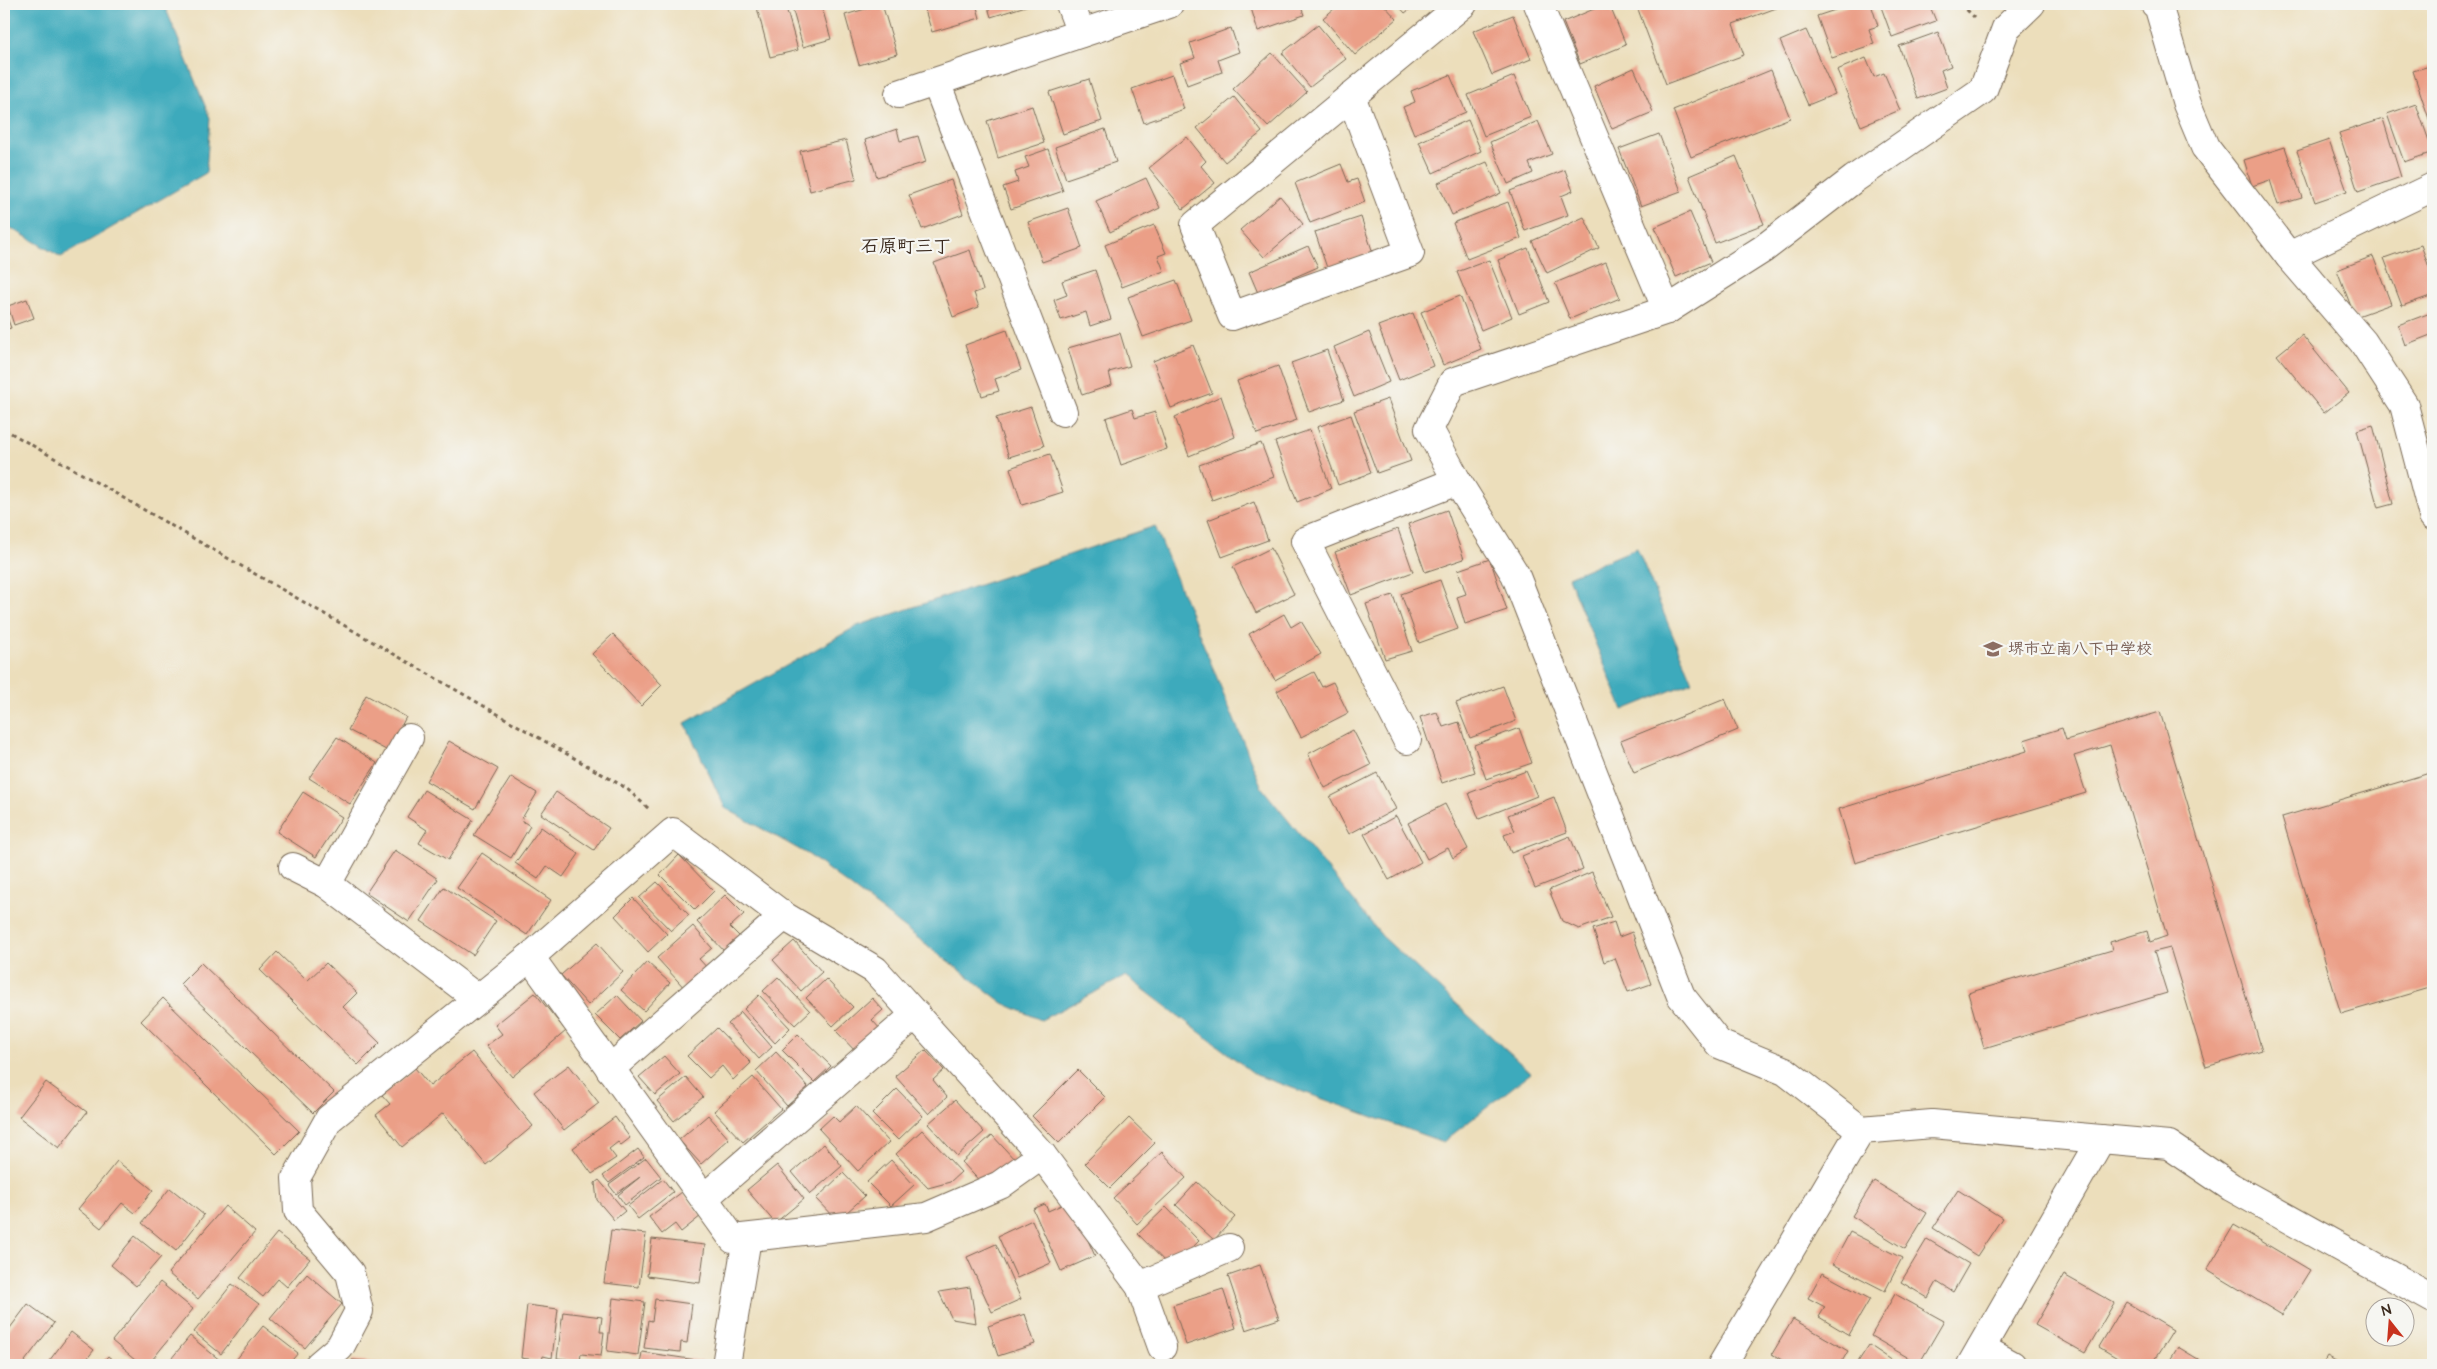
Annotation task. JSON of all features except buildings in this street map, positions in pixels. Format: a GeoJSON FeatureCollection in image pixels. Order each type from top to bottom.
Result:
{"type":"FeatureCollection","features":[{"type":"Feature","properties":{"kind":"street"},"geometry":{"type":"LineString","coordinates":[[1070,4],[1081,33]]}},
{"type":"Feature","properties":{"kind":"street"},"geometry":{"type":"LineString","coordinates":[[899,94],[1169,4]]}},
{"type":"Feature","properties":{"kind":"street"},"geometry":{"type":"LineString","coordinates":[[1351,96],[1410,253],[1232,316],[1195,225],[1351,96],[1463,4]]}},
{"type":"Feature","properties":{"kind":"street"},"geometry":{"type":"LineString","coordinates":[[1538,4],[1667,310]]}},
{"type":"Feature","properties":{"kind":"street"},"geometry":{"type":"LineString","coordinates":[[2030,4],[2006,28],[1983,90],[1854,178],[1763,250],[1667,310],[1453,382],[1429,429],[1457,481],[1515,574],[1681,996],[1719,1044],[1785,1070],[1861,1130],[1932,1124],[2169,1144],[2231,1186],[2433,1299]]}},
{"type":"Feature","properties":{"kind":"street"},"geometry":{"type":"LineString","coordinates":[[2155,4],[2158,5],[2187,104],[2205,146],[2289,256],[2363,342],[2404,405],[2433,516]]}},
{"type":"Feature","properties":{"kind":"street"},"geometry":{"type":"LineString","coordinates":[[936,82],[1063,412]]}},
{"type":"Feature","properties":{"kind":"street"},"geometry":{"type":"LineString","coordinates":[[2289,256],[2433,187]]}},
{"type":"Feature","properties":{"kind":"street"},"geometry":{"type":"LineString","coordinates":[[1406,740],[1305,540],[1457,481]]}},
{"type":"Feature","properties":{"kind":"street"},"geometry":{"type":"LineString","coordinates":[[327,884],[409,738]]}},
{"type":"Feature","properties":{"kind":"street"},"geometry":{"type":"LineString","coordinates":[[319,1365],[340,1347],[359,1311],[350,1272],[298,1211],[296,1178],[329,1119],[530,957],[673,832],[784,916],[875,970],[1042,1155],[1140,1286],[1162,1347]]}},
{"type":"Feature","properties":{"kind":"street"},"geometry":{"type":"LineString","coordinates":[[293,867],[327,884],[478,999]]}},
{"type":"Feature","properties":{"kind":"street"},"geometry":{"type":"LineString","coordinates":[[610,1069],[784,916]]}},
{"type":"Feature","properties":{"kind":"street"},"geometry":{"type":"LineString","coordinates":[[530,957],[733,1239],[926,1217],[1000,1185],[1042,1155]]}},
{"type":"Feature","properties":{"kind":"street"},"geometry":{"type":"LineString","coordinates":[[704,1198],[916,1014]]}},
{"type":"Feature","properties":{"kind":"street"},"geometry":{"type":"LineString","coordinates":[[1722,1365],[1861,1130]]}},
{"type":"Feature","properties":{"kind":"street"},"geometry":{"type":"LineString","coordinates":[[2012,1365],[1976,1357],[2102,1139]]}},
{"type":"Feature","properties":{"kind":"street"},"geometry":{"type":"LineString","coordinates":[[726,1365],[747,1238]]}},
{"type":"Feature","properties":{"kind":"street"},"geometry":{"type":"LineString","coordinates":[[1140,1286],[1229,1248]]}},
{"type":"Feature","properties":{"kind":"path"},"geometry":{"type":"LineString","coordinates":[[4,428],[626,788],[673,832]]}},
{"type":"Feature","properties":{"kind":"water"},"geometry":{"type":"Polygon","coordinates":[[[4,4],[164,4],[210,118],[206,173],[61,257],[4,224],[4,4]]]}},
{"type":"Feature","properties":{"kind":"water"},"geometry":{"type":"Polygon","coordinates":[[[1155,526],[1262,788],[1382,936],[1531,1073],[1443,1142],[1256,1075],[1126,976],[1041,1020],[1003,1003],[809,855],[725,808],[685,723],[857,626],[1155,526]]]}},
{"type":"Feature","properties":{"kind":"water"},"geometry":{"type":"Polygon","coordinates":[[[1637,548],[1692,682],[1623,710],[1568,577],[1637,548]]]}},
{"type":"Feature","properties":{"kind":"place","name":"堺市立南八下中学校"},"geometry":{"type":"Point","coordinates":[1993,649]}},
{"type":"Feature","properties":{"kind":"district","name":"石原町三丁"},"geometry":{"type":"Point","coordinates":[906,246]}}]}
